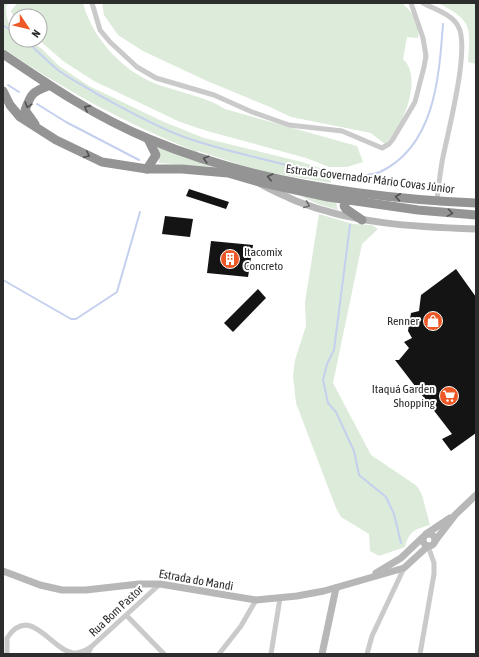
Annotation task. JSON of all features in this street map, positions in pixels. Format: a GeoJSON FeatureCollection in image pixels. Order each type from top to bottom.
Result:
{"type":"FeatureCollection","features":[{"type":"Feature","properties":{"kind":"highway","name":"Estrada Governador Mário Covas Júnior"},"geometry":{"type":"LineString","coordinates":[[3,54],[48,86],[90,110],[148,139],[179,151],[249,172],[290,182],[437,201],[476,203]]}},
{"type":"Feature","properties":{"kind":"highway"},"geometry":{"type":"LineString","coordinates":[[40,129],[25,110],[31,96],[35,91],[48,86]]}},
{"type":"Feature","properties":{"kind":"highway","name":"Estrada Governador Mário Covas Júnior"},"geometry":{"type":"LineString","coordinates":[[3,91],[10,105],[20,117],[56,140],[102,162],[147,169],[182,169],[228,173],[259,182],[346,200],[418,210],[476,215]]}},
{"type":"Feature","properties":{"kind":"highway"},"geometry":{"type":"LineString","coordinates":[[147,169],[156,155],[148,139]]}},
{"type":"Feature","properties":{"kind":"highway"},"geometry":{"type":"LineString","coordinates":[[362,220],[344,206],[350,195],[364,192]]}},
{"type":"Feature","properties":{"kind":"main road"},"geometry":{"type":"LineString","coordinates":[[259,182],[270,190],[316,209],[362,220],[419,227],[476,229]]}},
{"type":"Feature","properties":{"kind":"main road","name":"Estrada do Mandi"},"geometry":{"type":"LineString","coordinates":[[434,541],[456,515],[476,495]]}},
{"type":"Feature","properties":{"kind":"main road","name":"Estrada do Mandi"},"geometry":{"type":"LineString","coordinates":[[362,580],[396,562],[425,535],[456,515]]}},
{"type":"Feature","properties":{"kind":"main road"},"geometry":{"type":"LineString","coordinates":[[432,534],[434,541],[432,545],[428,546],[423,543],[425,535],[432,534]]}},
{"type":"Feature","properties":{"kind":"main road","name":"Estrada do Mandi"},"geometry":{"type":"LineString","coordinates":[[3,571],[45,586],[72,591],[139,584],[160,584],[256,600],[280,598],[336,588],[404,568],[428,546]]}},
{"type":"Feature","properties":{"kind":"main road"},"geometry":{"type":"LineString","coordinates":[[322,654],[336,588]]}},
{"type":"Feature","properties":{"kind":"street"},"geometry":{"type":"LineString","coordinates":[[92,3],[100,30],[110,42],[137,67],[156,78],[214,96],[252,112],[289,124],[342,131],[382,148],[389,144],[393,139],[415,102],[424,67],[426,56],[423,38],[411,3]]}},
{"type":"Feature","properties":{"kind":"street"},"geometry":{"type":"LineString","coordinates":[[423,3],[453,19],[458,25],[462,34],[462,60],[442,163],[437,201]]}},
{"type":"Feature","properties":{"kind":"street"},"geometry":{"type":"LineString","coordinates":[[420,654],[434,574],[434,563],[428,546]]}},
{"type":"Feature","properties":{"kind":"street"},"geometry":{"type":"LineString","coordinates":[[367,654],[372,636],[404,568]]}},
{"type":"Feature","properties":{"kind":"street","name":"Rua Bom Pastor"},"geometry":{"type":"LineString","coordinates":[[88,654],[91,647],[127,616],[160,584]]}},
{"type":"Feature","properties":{"kind":"street"},"geometry":{"type":"LineString","coordinates":[[271,654],[280,598]]}},
{"type":"Feature","properties":{"kind":"street"},"geometry":{"type":"LineString","coordinates":[[219,654],[241,626],[256,600]]}},
{"type":"Feature","properties":{"kind":"street"},"geometry":{"type":"LineString","coordinates":[[127,616],[164,654]]}},
{"type":"Feature","properties":{"kind":"street"},"geometry":{"type":"LineString","coordinates":[[7,654],[7,638],[17,627],[25,625],[39,630],[66,652],[76,654],[91,647]]}},
{"type":"Feature","properties":{"kind":"green space"},"geometry":{"type":"Polygon","coordinates":[[[3,3],[9,3],[6,6],[8,20],[8,48],[40,48],[59,66],[89,86],[164,122],[204,138],[302,162],[328,171],[331,183],[260,171],[198,151],[197,152],[171,142],[97,106],[49,78],[3,48],[3,3]]]}},
{"type":"Feature","properties":{"kind":"green space"},"geometry":{"type":"Polygon","coordinates":[[[17,3],[83,3],[94,30],[112,54],[135,73],[148,81],[202,98],[225,109],[357,146],[363,162],[347,167],[329,167],[306,158],[207,131],[180,122],[94,81],[63,61],[48,48],[48,8],[13,8],[17,3]]]}},
{"type":"Feature","properties":{"kind":"green space"},"geometry":{"type":"Polygon","coordinates":[[[102,3],[402,3],[415,18],[418,27],[418,38],[407,37],[403,59],[409,67],[411,78],[411,90],[404,116],[392,137],[385,144],[371,133],[291,117],[207,81],[143,51],[118,35],[104,15],[102,3]]]}},
{"type":"Feature","properties":{"kind":"green space"},"geometry":{"type":"Polygon","coordinates":[[[438,3],[476,3],[476,64],[468,62],[469,32],[463,19],[438,3]]]}},
{"type":"Feature","properties":{"kind":"green space"},"geometry":{"type":"Polygon","coordinates":[[[158,146],[217,167],[159,163],[158,146]]]}},
{"type":"Feature","properties":{"kind":"green space"},"geometry":{"type":"Polygon","coordinates":[[[300,196],[336,202],[338,210],[318,204],[300,196]]]}},
{"type":"Feature","properties":{"kind":"green space"},"geometry":{"type":"Polygon","coordinates":[[[319,214],[353,224],[372,225],[378,229],[362,244],[333,383],[371,455],[417,486],[422,495],[430,525],[413,532],[408,537],[405,547],[379,556],[370,551],[369,534],[341,517],[336,508],[296,403],[293,376],[295,360],[306,326],[305,302],[319,214]]]}},
{"type":"Feature","properties":{"kind":"building"},"geometry":{"type":"Polygon","coordinates":[[[189,189],[229,202],[226,209],[186,196],[189,189]]]}},
{"type":"Feature","properties":{"kind":"building"},"geometry":{"type":"Polygon","coordinates":[[[165,216],[193,219],[190,237],[162,234],[165,216]]]}},
{"type":"Feature","properties":{"kind":"building","name":"Itacomix Concreto"},"geometry":{"type":"Polygon","coordinates":[[[211,241],[253,245],[248,277],[207,273],[211,241]]]}},
{"type":"Feature","properties":{"kind":"building","name":"Itaquá Garden Shopping"},"geometry":{"type":"Polygon","coordinates":[[[456,269],[476,297],[476,433],[451,451],[442,439],[452,434],[395,360],[399,360],[409,348],[404,342],[412,338],[408,331],[411,313],[419,311],[421,295],[456,269]]]}},
{"type":"Feature","properties":{"kind":"building"},"geometry":{"type":"Polygon","coordinates":[[[258,289],[266,298],[233,332],[224,323],[258,289]]]}},
{"type":"Feature","properties":{"kind":"waterway"},"geometry":{"type":"LineString","coordinates":[[353,177],[380,172],[398,160],[412,145],[423,128],[431,108],[436,87],[443,24]]}},
{"type":"Feature","properties":{"kind":"waterway"},"geometry":{"type":"LineString","coordinates":[[3,25],[8,28]]}},
{"type":"Feature","properties":{"kind":"waterway"},"geometry":{"type":"LineString","coordinates":[[34,48],[58,70],[67,76],[97,94],[162,128],[217,148],[319,174]]}},
{"type":"Feature","properties":{"kind":"waterway"},"geometry":{"type":"LineString","coordinates":[[8,85],[19,92]]}},
{"type":"Feature","properties":{"kind":"waterway"},"geometry":{"type":"LineString","coordinates":[[37,104],[66,122],[139,160]]}},
{"type":"Feature","properties":{"kind":"waterway"},"geometry":{"type":"LineString","coordinates":[[3,280],[71,319],[76,319],[117,292],[140,212]]}},
{"type":"Feature","properties":{"kind":"waterway"},"geometry":{"type":"LineString","coordinates":[[350,225],[334,350],[327,364],[323,380],[328,403],[336,412],[354,451],[359,475],[386,497],[394,514],[401,543]]}},
{"type":"Feature","properties":{"kind":"place","name":"Itacomix Concreto"},"geometry":{"type":"Point","coordinates":[230,259]}},
{"type":"Feature","properties":{"kind":"place","name":"Renner"},"geometry":{"type":"Point","coordinates":[433,321]}},
{"type":"Feature","properties":{"kind":"place","name":"Itaquá Garden Shopping"},"geometry":{"type":"Point","coordinates":[449,396]}}]}
